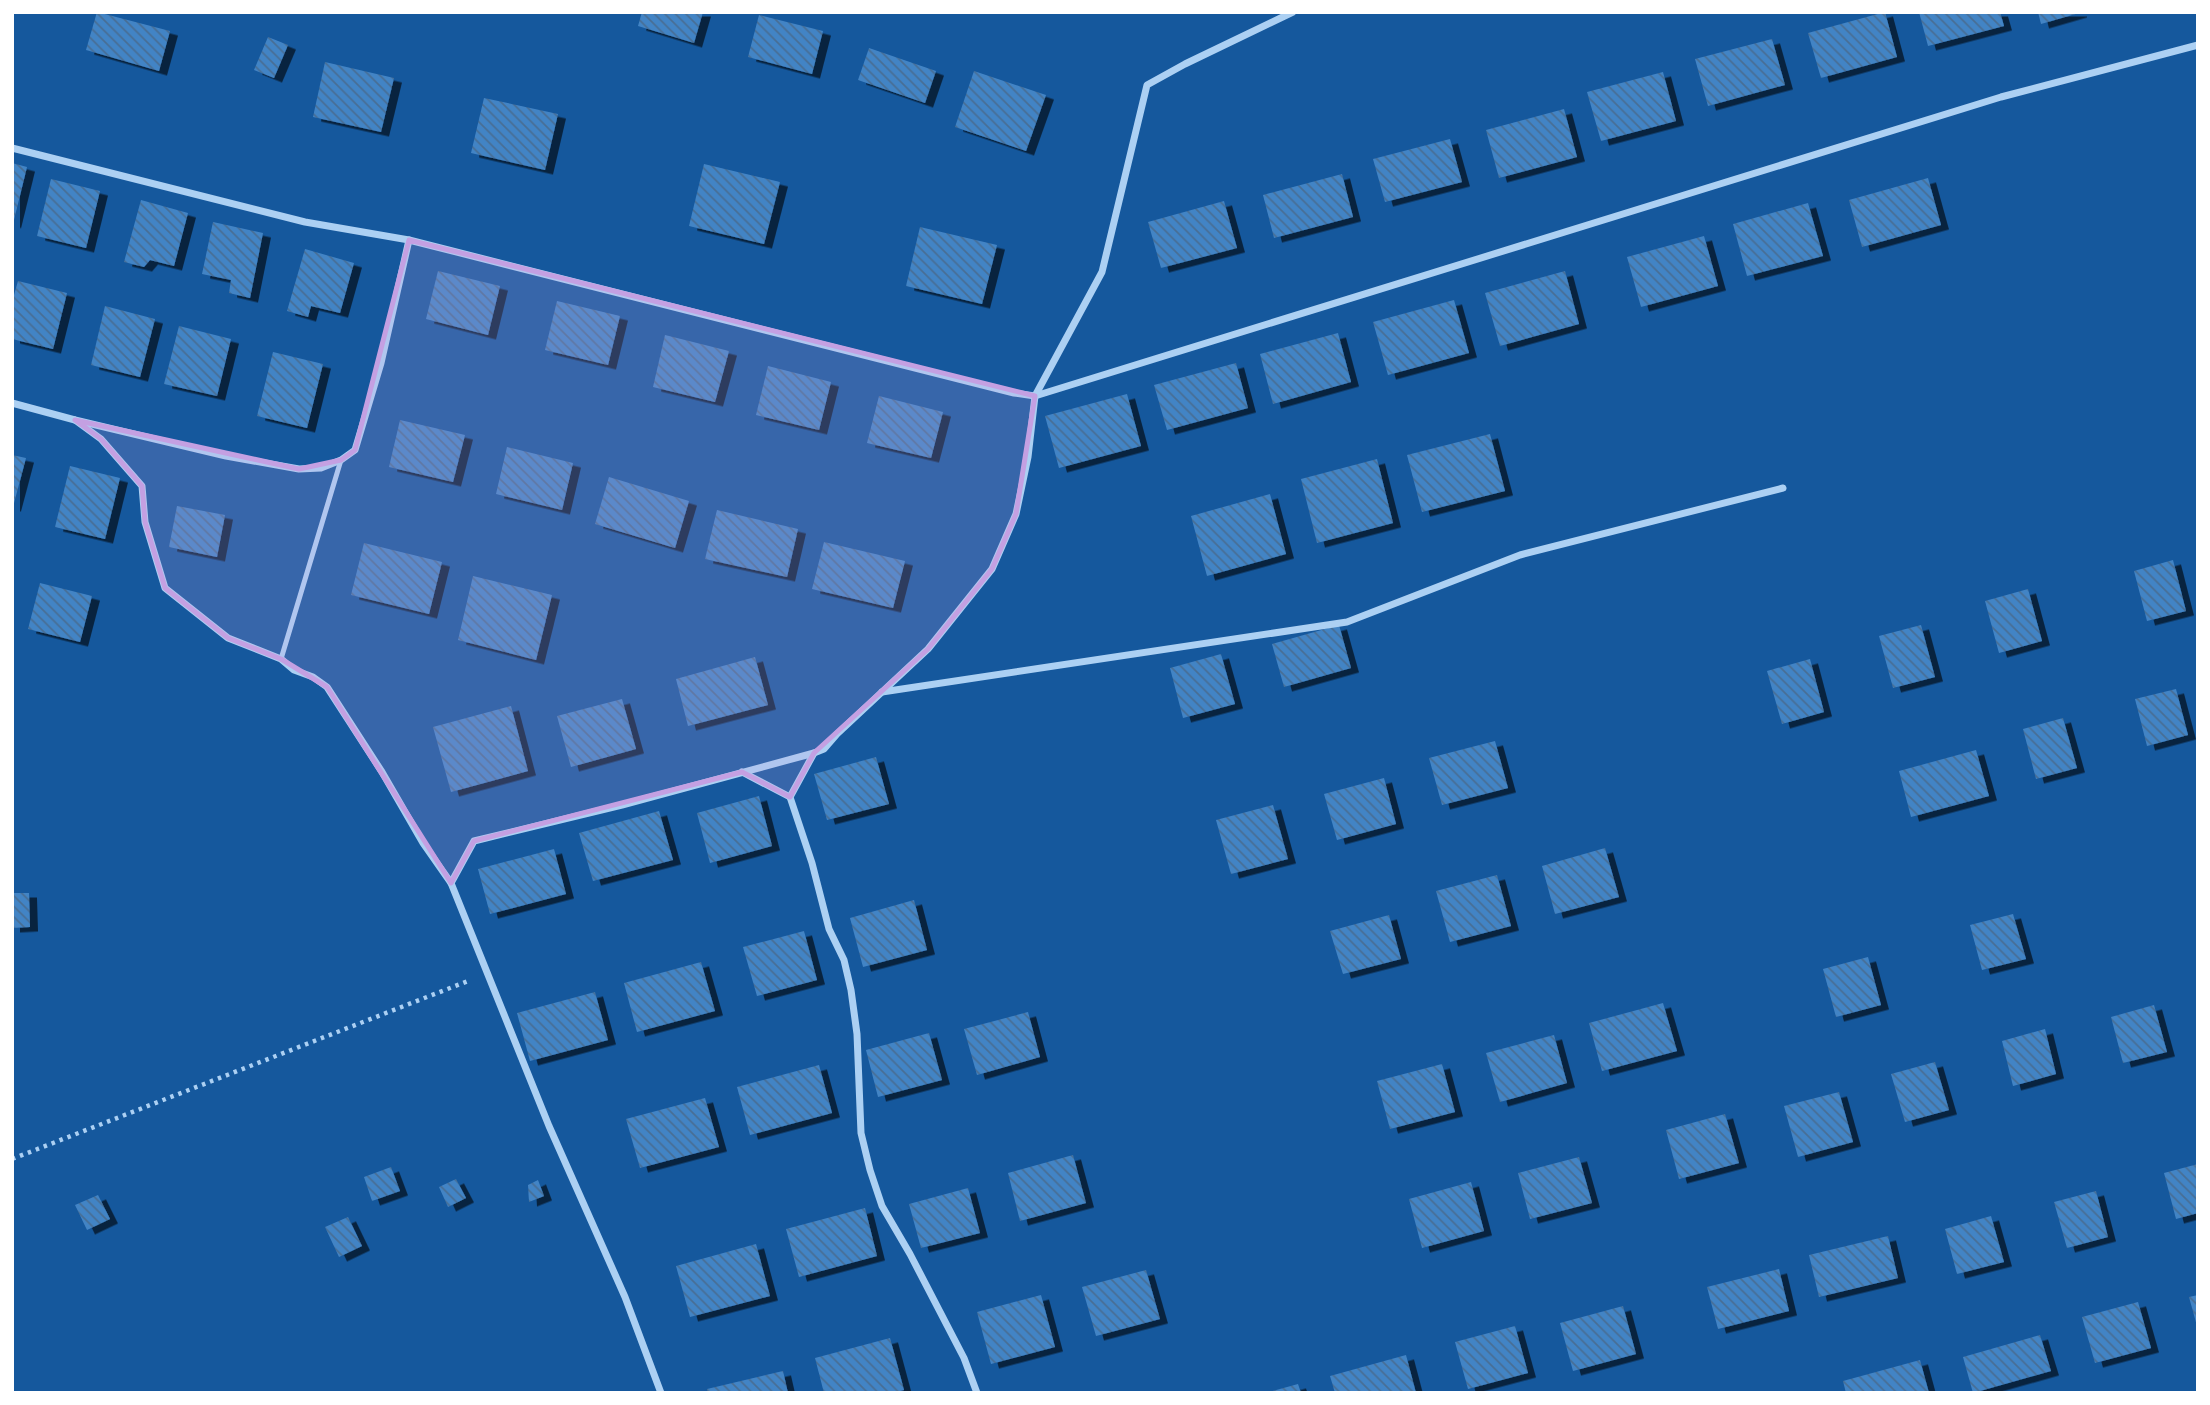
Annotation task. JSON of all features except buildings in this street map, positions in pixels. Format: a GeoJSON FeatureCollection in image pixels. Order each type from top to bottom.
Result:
{"type":"FeatureCollection","features":[{"type":"Feature","properties":{"kind":"street"},"geometry":{"type":"LineString","coordinates":[[451,883],[474,841],[622,805],[824,749],[928,649],[992,569],[1016,514],[1028,457],[1035,396],[1102,272],[1147,85],[1293,12]]}},
{"type":"Feature","properties":{"kind":"street"},"geometry":{"type":"LineString","coordinates":[[12,148],[305,222],[409,240],[1014,393],[1035,396],[2001,97],[2198,46]]}},
{"type":"Feature","properties":{"kind":"street"},"geometry":{"type":"LineString","coordinates":[[12,403],[226,456],[299,469],[321,468],[341,460],[355,450],[381,363],[409,240]]}},
{"type":"Feature","properties":{"kind":"street"},"geometry":{"type":"LineString","coordinates":[[75,420],[101,439],[142,486],[145,522],[165,588],[228,638],[281,659],[294,670],[313,677],[327,687],[382,772],[423,843],[451,883],[549,1126],[625,1297],[661,1393]]}},
{"type":"Feature","properties":{"kind":"street"},"geometry":{"type":"LineString","coordinates":[[881,692],[1347,622],[1520,555],[1783,488]]}},
{"type":"Feature","properties":{"kind":"street"},"geometry":{"type":"LineString","coordinates":[[790,797],[814,753]]}},
{"type":"Feature","properties":{"kind":"street"},"geometry":{"type":"LineString","coordinates":[[742,772],[790,797],[812,863],[829,929],[846,970],[857,1034],[861,1133],[878,1194],[964,1358],[977,1393]]}},
{"type":"Feature","properties":{"kind":"lane"},"geometry":{"type":"LineString","coordinates":[[281,659],[341,460]]}},
{"type":"Feature","properties":{"kind":"path"},"geometry":{"type":"LineString","coordinates":[[12,1159],[487,973]]}},
{"type":"Feature","properties":{"kind":"highlighted area"},"geometry":{"type":"Polygon","coordinates":[[[409,240],[1035,396],[1016,514],[992,569],[928,649],[814,753],[790,797],[742,772],[474,841],[451,883],[327,687],[281,659],[228,638],[165,588],[145,522],[142,486],[101,439],[75,420],[299,469],[341,460],[355,450],[409,240]]]}}]}
